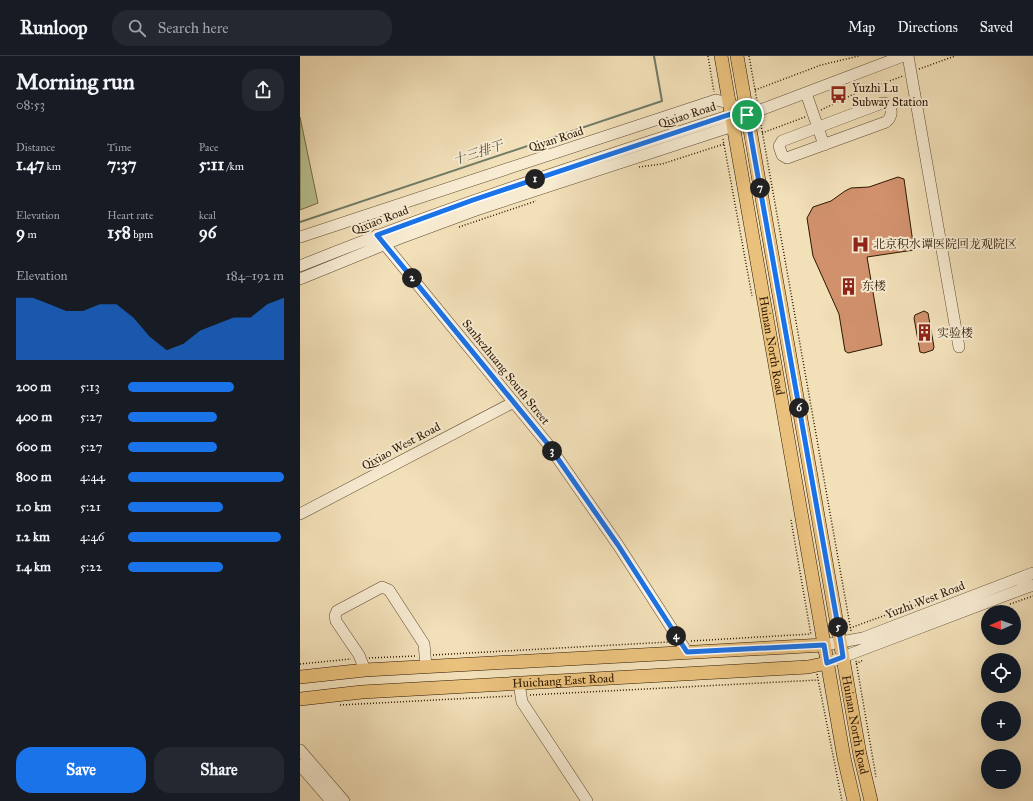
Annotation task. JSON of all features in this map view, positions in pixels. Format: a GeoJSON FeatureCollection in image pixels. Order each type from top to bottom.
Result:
{"type":"FeatureCollection","features":[{"type":"Feature","properties":{"kind":"main road","name":"Huinan North Road"},"geometry":{"type":"LineString","coordinates":[[721,56],[827,663],[844,758],[854,801]]}},
{"type":"Feature","properties":{"kind":"main road","name":"Huinan North Road"},"geometry":{"type":"LineString","coordinates":[[737,56],[860,755],[871,801]]}},
{"type":"Feature","properties":{"kind":"main road","name":"Huichang East Road"},"geometry":{"type":"LineString","coordinates":[[300,677],[363,664],[683,646],[824,645]]}},
{"type":"Feature","properties":{"kind":"main road","name":"Huichang East Road"},"geometry":{"type":"LineString","coordinates":[[300,699],[347,693],[520,690],[808,667],[827,663]]}},
{"type":"Feature","properties":{"kind":"street","name":"Qixiao Road"},"geometry":{"type":"LineString","coordinates":[[300,266],[377,235],[473,200],[731,114],[747,115],[904,56]]}},
{"type":"Feature","properties":{"kind":"street"},"geometry":{"type":"LineString","coordinates":[[908,56],[960,347]]}},
{"type":"Feature","properties":{"kind":"street"},"geometry":{"type":"LineString","coordinates":[[805,93],[823,145]]}},
{"type":"Feature","properties":{"kind":"street","name":"Qiyan Road"},"geometry":{"type":"LineString","coordinates":[[300,237],[716,100],[731,114]]}},
{"type":"Feature","properties":{"kind":"street"},"geometry":{"type":"LineString","coordinates":[[884,103],[891,107],[890,117],[886,122],[823,145],[787,158],[782,155],[779,146],[781,141],[884,103]]}},
{"type":"Feature","properties":{"kind":"street"},"geometry":{"type":"LineString","coordinates":[[731,114],[747,115]]}},
{"type":"Feature","properties":{"kind":"street","name":"Qixiao Road"},"geometry":{"type":"LineString","coordinates":[[300,279],[384,244],[731,114]]}},
{"type":"Feature","properties":{"kind":"street","name":"Sanhezhuang South Street"},"geometry":{"type":"LineString","coordinates":[[377,235],[514,402],[581,491],[683,646]]}},
{"type":"Feature","properties":{"kind":"street","name":"Qixiao West Road"},"geometry":{"type":"LineString","coordinates":[[300,514],[514,402]]}},
{"type":"Feature","properties":{"kind":"street","name":"Yuzhi West Road"},"geometry":{"type":"LineString","coordinates":[[824,645],[863,638],[1033,574]]}},
{"type":"Feature","properties":{"kind":"street","name":"Yuzhi West Road"},"geometry":{"type":"LineString","coordinates":[[827,663],[1033,586]]}},
{"type":"Feature","properties":{"kind":"street"},"geometry":{"type":"LineString","coordinates":[[363,664],[336,621],[336,613],[382,587],[389,590],[424,644],[426,661]]}},
{"type":"Feature","properties":{"kind":"street"},"geometry":{"type":"LineString","coordinates":[[520,690],[524,705],[587,801]]}},
{"type":"Feature","properties":{"kind":"street"},"geometry":{"type":"LineString","coordinates":[[300,750],[344,801]]}},
{"type":"Feature","properties":{"kind":"street"},"geometry":{"type":"LineString","coordinates":[[300,765],[331,801]]}},
{"type":"Feature","properties":{"kind":"path"},"geometry":{"type":"LineString","coordinates":[[708,56],[714,88]]}},
{"type":"Feature","properties":{"kind":"path"},"geometry":{"type":"LineString","coordinates":[[749,56],[754,81]]}},
{"type":"Feature","properties":{"kind":"path"},"geometry":{"type":"LineString","coordinates":[[764,87],[821,65],[859,56]]}},
{"type":"Feature","properties":{"kind":"path"},"geometry":{"type":"LineString","coordinates":[[932,64],[955,56]]}},
{"type":"Feature","properties":{"kind":"path"},"geometry":{"type":"LineString","coordinates":[[772,129],[812,114],[854,94],[898,78]]}},
{"type":"Feature","properties":{"kind":"path"},"geometry":{"type":"LineString","coordinates":[[763,136],[848,614]]}},
{"type":"Feature","properties":{"kind":"path"},"geometry":{"type":"LineString","coordinates":[[635,168],[662,164],[714,148]]}},
{"type":"Feature","properties":{"kind":"path"},"geometry":{"type":"LineString","coordinates":[[456,228],[540,200]]}},
{"type":"Feature","properties":{"kind":"path"},"geometry":{"type":"LineString","coordinates":[[1009,605],[1033,596]]}},
{"type":"Feature","properties":{"kind":"path"},"geometry":{"type":"LineString","coordinates":[[865,622],[929,602]]}},
{"type":"Feature","properties":{"kind":"path"},"geometry":{"type":"LineString","coordinates":[[300,664],[363,664],[426,661],[683,646],[797,635]]}},
{"type":"Feature","properties":{"kind":"path"},"geometry":{"type":"LineString","coordinates":[[858,672],[878,783]]}},
{"type":"Feature","properties":{"kind":"path"},"geometry":{"type":"LineString","coordinates":[[338,706],[520,690],[806,681]]}},
{"type":"Feature","properties":{"kind":"path"},"geometry":{"type":"LineString","coordinates":[[819,682],[842,801]]}},
{"type":"Feature","properties":{"kind":"green space"},"geometry":{"type":"Polygon","coordinates":[[[300,117],[318,203],[300,210],[300,117]]]}},
{"type":"Feature","properties":{"kind":"building","name":"东楼"},"geometry":{"type":"Polygon","coordinates":[[[898,177],[904,179],[914,250],[867,257],[882,345],[848,353],[845,351],[839,314],[813,256],[807,218],[813,207],[831,201],[851,188],[869,187],[898,177]]]}},
{"type":"Feature","properties":{"kind":"building","name":"实验楼"},"geometry":{"type":"Polygon","coordinates":[[[924,311],[928,313],[934,347],[933,350],[924,353],[920,352],[914,318],[915,315],[924,311]]]}},
{"type":"Feature","properties":{"kind":"waterway","name":"十三排干"},"geometry":{"type":"LineString","coordinates":[[300,222],[662,101],[654,56]]}},
{"type":"Feature","properties":{"kind":"place","name":"Yuzhi Lu Subway Station"},"geometry":{"type":"Point","coordinates":[839,95]}},
{"type":"Feature","properties":{"kind":"place","name":"北京积水谭医院回龙观院区"},"geometry":{"type":"Point","coordinates":[860,244]}},
{"type":"Feature","properties":{"kind":"place","name":"东楼"},"geometry":{"type":"Point","coordinates":[849,286]}},
{"type":"Feature","properties":{"kind":"place","name":"实验楼"},"geometry":{"type":"Point","coordinates":[924,333]}},
{"type":"Feature","properties":{"kind":"route"},"geometry":{"type":"LineString","coordinates":[[731,114],[747,115],[843,657],[827,663],[824,645],[687,652],[618,545],[547,443],[377,235],[473,200],[731,114]]}}]}
